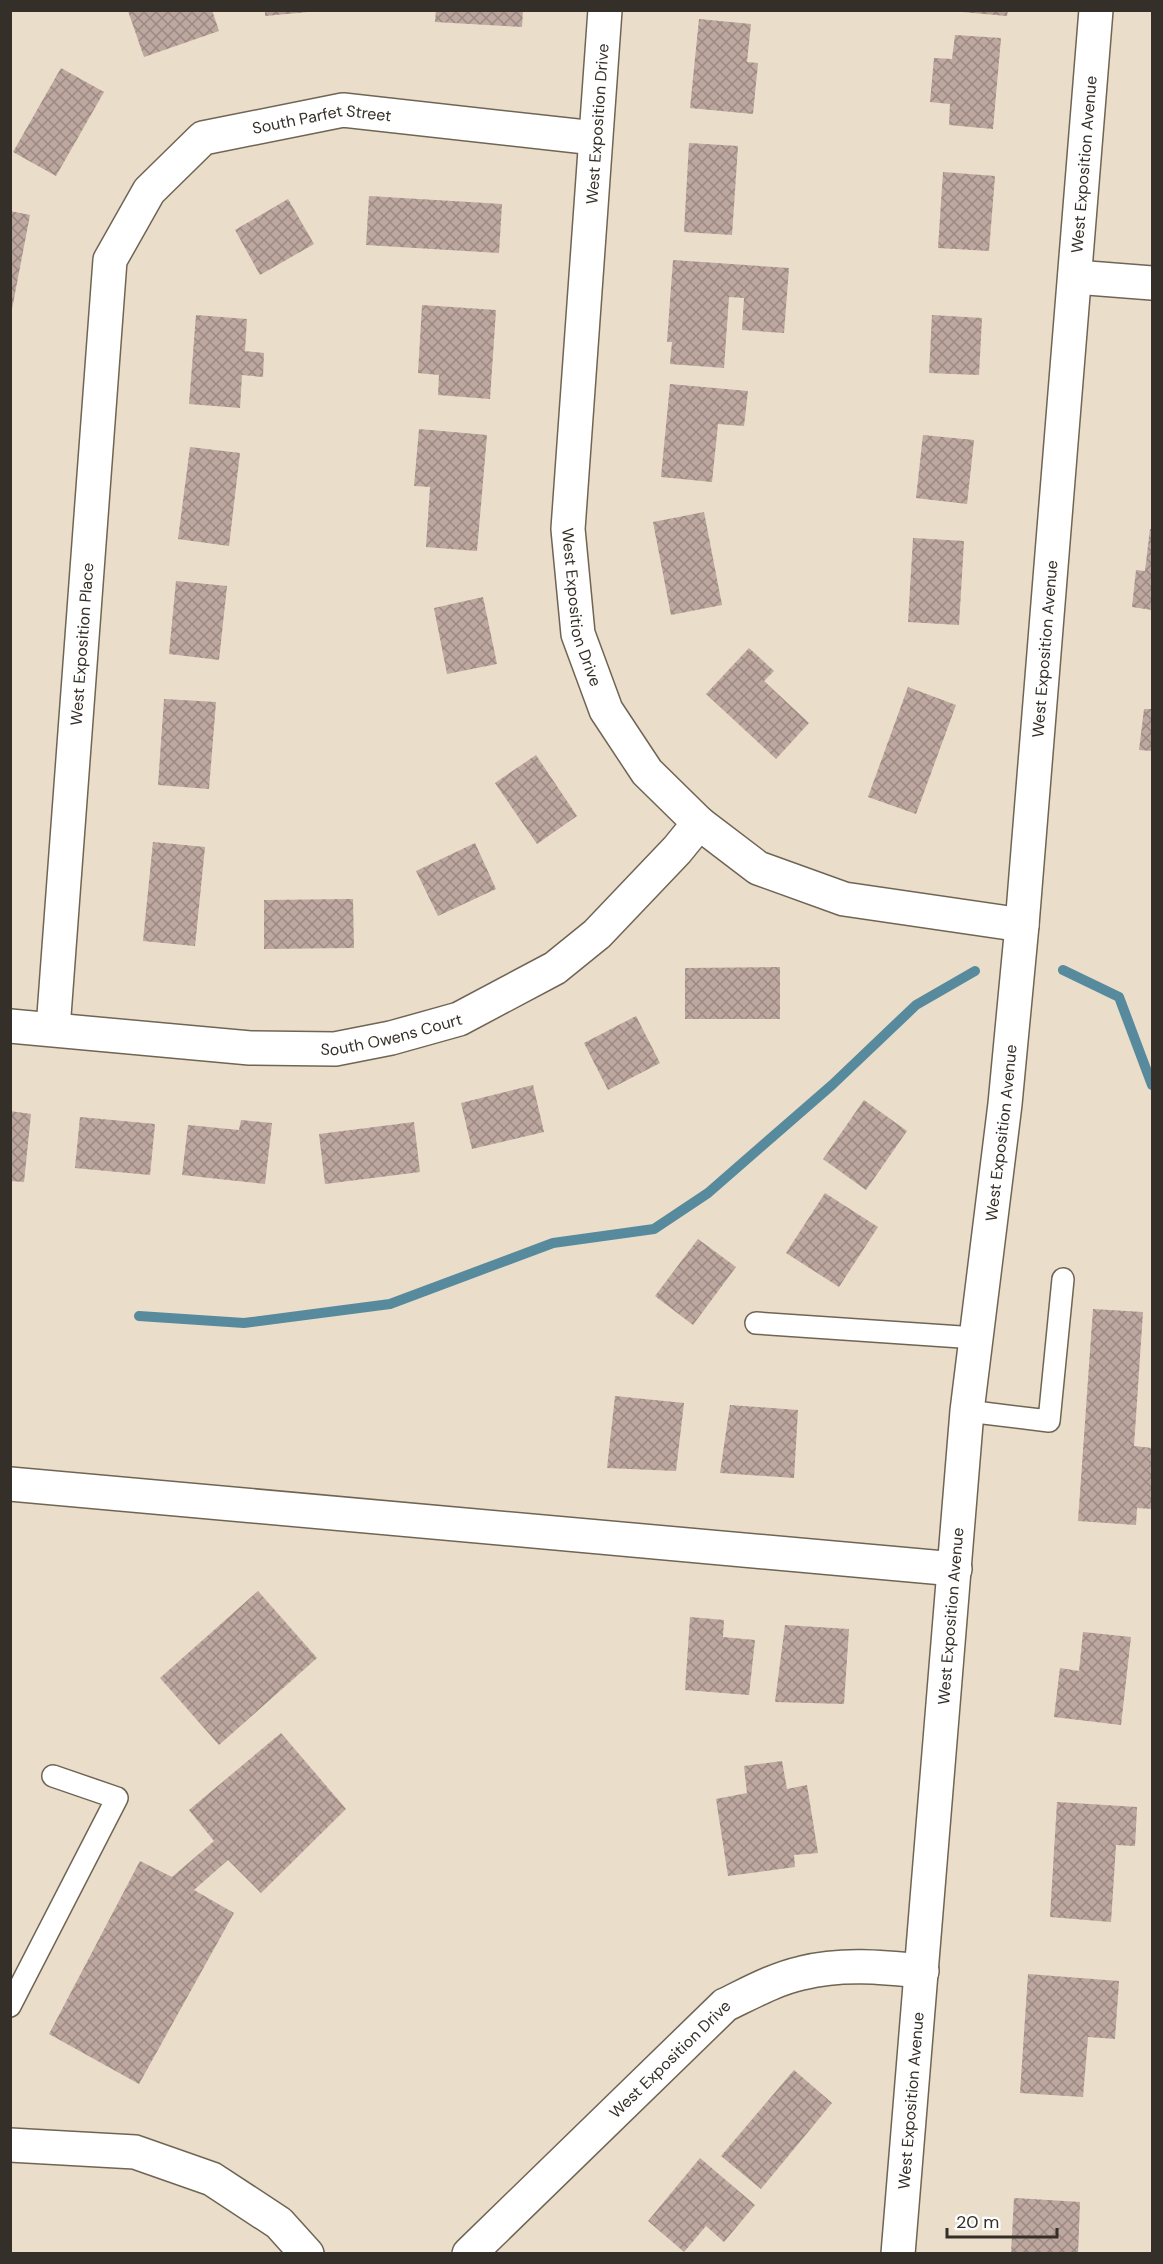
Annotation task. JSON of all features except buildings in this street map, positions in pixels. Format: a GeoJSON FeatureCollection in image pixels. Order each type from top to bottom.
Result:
{"type":"FeatureCollection","features":[{"type":"Feature","properties":{"kind":"street","name":"West Exposition Drive"},"geometry":{"type":"LineString","coordinates":[[605,10],[568,529],[578,634],[606,710],[647,772],[699,823],[758,868],[844,899],[1022,925]]}},
{"type":"Feature","properties":{"kind":"street","name":"West Exposition Avenue"},"geometry":{"type":"LineString","coordinates":[[898,2253],[967,1411],[1005,1104],[1022,925],[1096,10]]}},
{"type":"Feature","properties":{"kind":"street","name":"South Parfet Street"},"geometry":{"type":"LineString","coordinates":[[110,260],[148,191],[203,138],[343,110],[595,138]]}},
{"type":"Feature","properties":{"kind":"street","name":"West Exposition Place"},"geometry":{"type":"LineString","coordinates":[[53,1029],[110,260]]}},
{"type":"Feature","properties":{"kind":"street"},"geometry":{"type":"LineString","coordinates":[[1075,277],[1152,283]]}},
{"type":"Feature","properties":{"kind":"street","name":"South Owens Court"},"geometry":{"type":"LineString","coordinates":[[10,1026],[250,1048],[335,1049],[391,1038],[459,1019],[555,968],[589,941],[677,850],[699,823]]}},
{"type":"Feature","properties":{"kind":"street"},"geometry":{"type":"LineString","coordinates":[[10,1484],[955,1569]]}},
{"type":"Feature","properties":{"kind":"street","name":"West Exposition Drive"},"geometry":{"type":"LineString","coordinates":[[469,2253],[725,2005],[772,1982],[803,1972],[869,1966],[922,1971]]}},
{"type":"Feature","properties":{"kind":"street"},"geometry":{"type":"LineString","coordinates":[[10,2145],[135,2152],[212,2179],[279,2223],[308,2253]]}},
{"type":"Feature","properties":{"kind":"lane"},"geometry":{"type":"LineString","coordinates":[[967,1411],[1048,1421],[1063,1279]]}},
{"type":"Feature","properties":{"kind":"lane"},"geometry":{"type":"LineString","coordinates":[[756,1323],[976,1338]]}},
{"type":"Feature","properties":{"kind":"lane"},"geometry":{"type":"LineString","coordinates":[[10,2006],[117,1797],[53,1776]]}},
{"type":"Feature","properties":{"kind":"waterway"},"geometry":{"type":"LineString","coordinates":[[1063,970],[1119,997],[1152,1085]]}},
{"type":"Feature","properties":{"kind":"waterway"},"geometry":{"type":"LineString","coordinates":[[139,1316],[244,1323],[390,1304],[553,1243],[654,1229],[708,1193],[832,1085],[916,1005],[975,971]]}}]}
